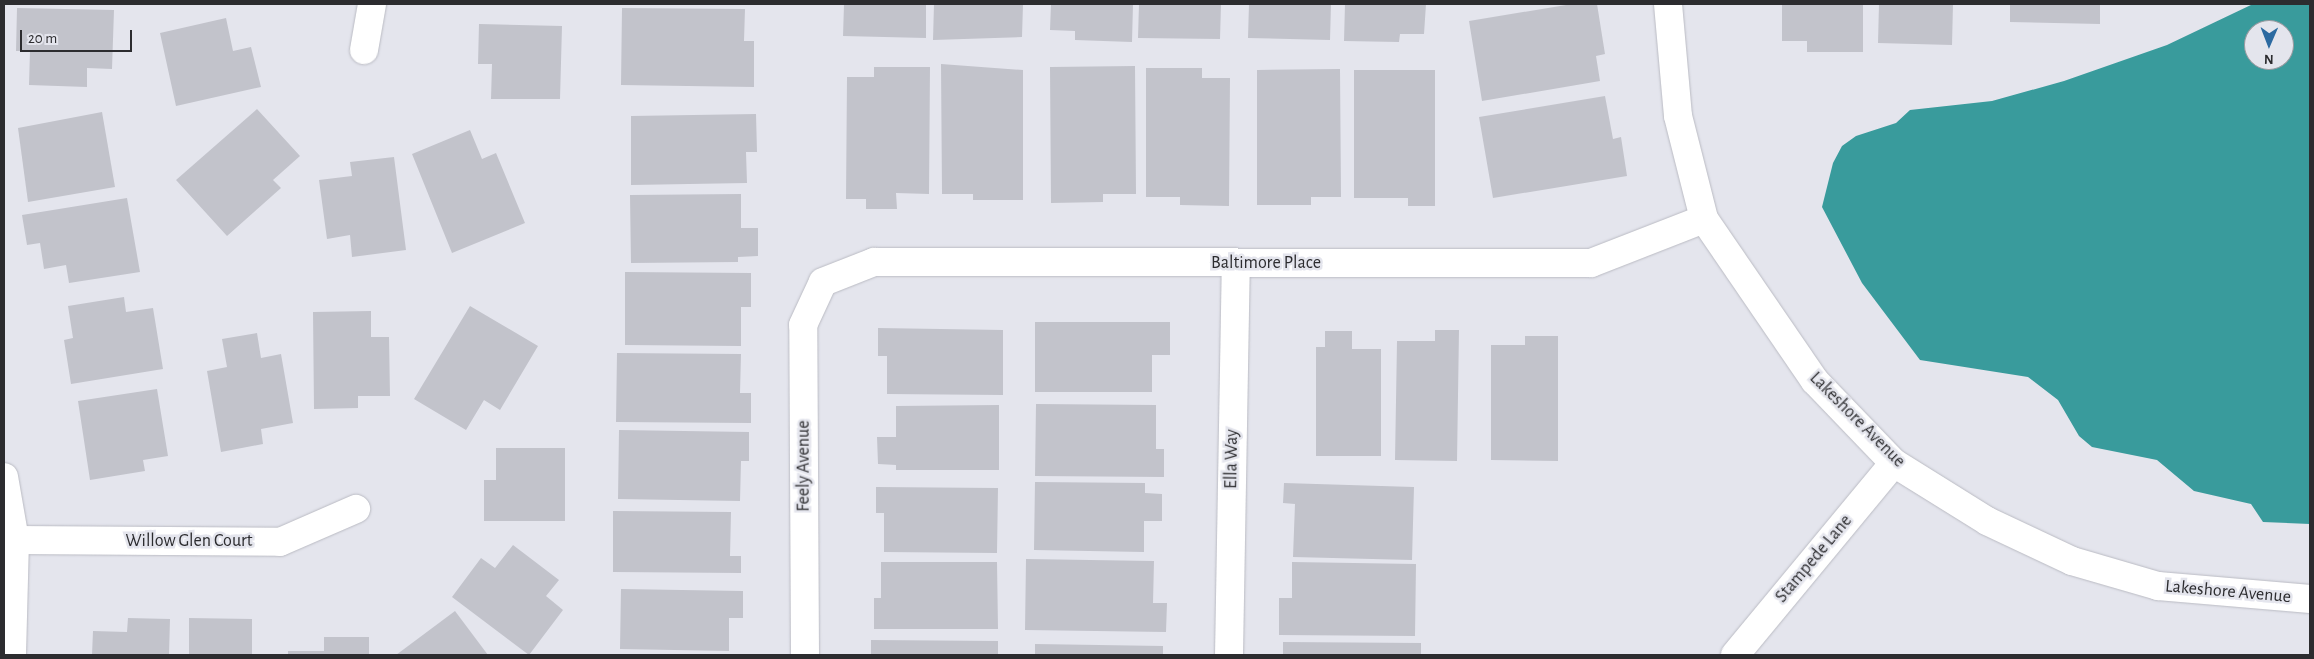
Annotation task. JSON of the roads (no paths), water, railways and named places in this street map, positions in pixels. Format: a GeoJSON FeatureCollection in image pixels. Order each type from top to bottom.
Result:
{"type":"FeatureCollection","features":[{"type":"Feature","properties":{"kind":"street"},"geometry":{"type":"LineString","coordinates":[[364,50],[372,4]]}},
{"type":"Feature","properties":{"kind":"street","name":"Lakeshore Avenue"},"geometry":{"type":"LineString","coordinates":[[1668,4],[1678,116],[1704,219],[1815,381],[1894,463],[1987,521],[2072,561],[2158,586],[2310,599]]}},
{"type":"Feature","properties":{"kind":"street","name":"Baltimore Place"},"geometry":{"type":"LineString","coordinates":[[823,282],[874,262],[1591,263],[1704,219]]}},
{"type":"Feature","properties":{"kind":"street","name":"Ella Way"},"geometry":{"type":"LineString","coordinates":[[1229,655],[1236,263]]}},
{"type":"Feature","properties":{"kind":"street","name":"Feely Avenue"},"geometry":{"type":"LineString","coordinates":[[805,655],[803,325],[823,282]]}},
{"type":"Feature","properties":{"kind":"street","name":"Stampede Lane"},"geometry":{"type":"LineString","coordinates":[[1735,655],[1894,463]]}},
{"type":"Feature","properties":{"kind":"street"},"geometry":{"type":"LineString","coordinates":[[4,477],[14,540],[12,655]]}},
{"type":"Feature","properties":{"kind":"street","name":"Willow Glen Court"},"geometry":{"type":"LineString","coordinates":[[14,540],[280,542],[356,509]]}},
{"type":"Feature","properties":{"kind":"water"},"geometry":{"type":"Polygon","coordinates":[[[2253,4],[2310,4],[2310,524],[2263,522],[2251,504],[2194,491],[2157,460],[2092,447],[2079,436],[2058,400],[2028,377],[1920,360],[1862,283],[1822,207],[1833,163],[1842,146],[1856,136],[1896,123],[1910,110],[1992,101],[2064,81],[2167,45],[2253,4]]]}}]}
